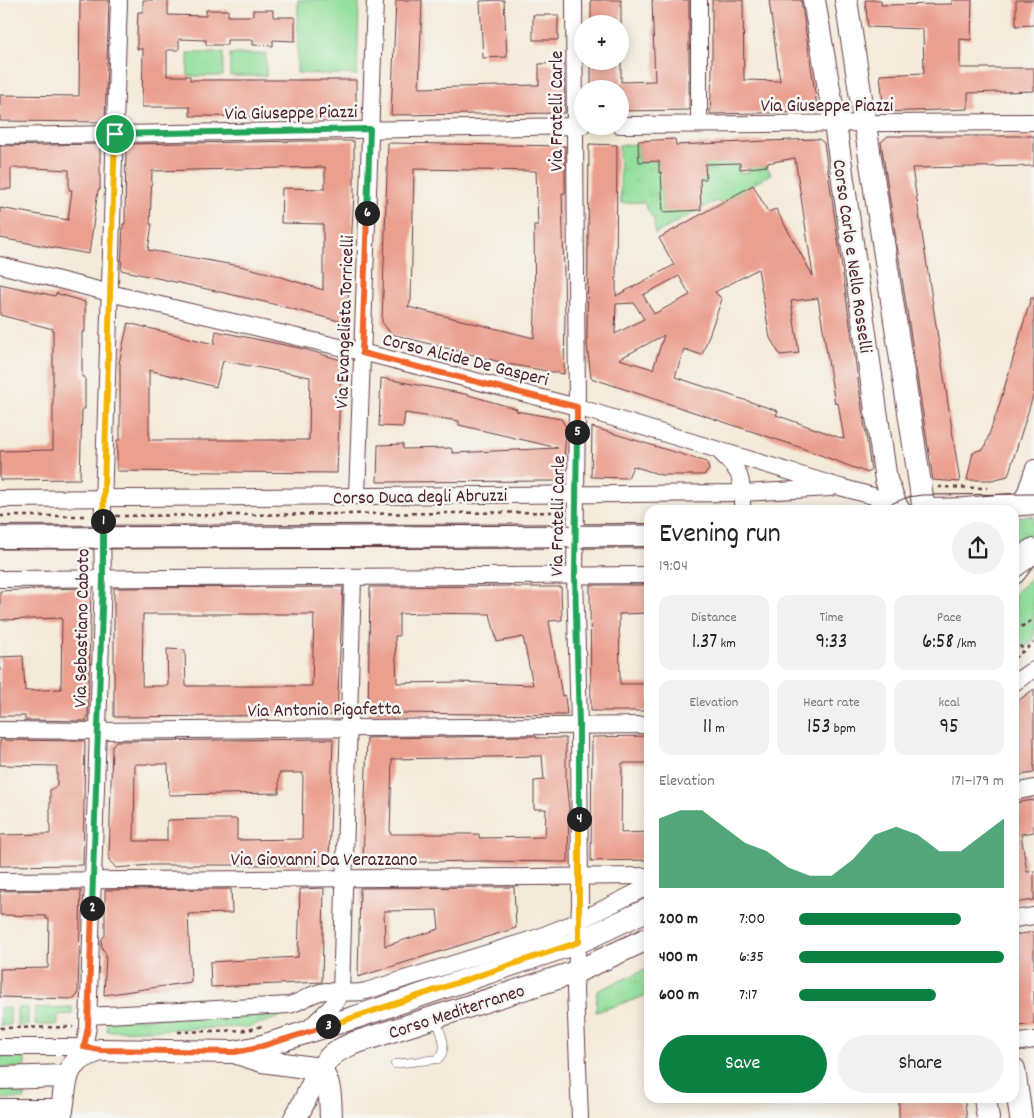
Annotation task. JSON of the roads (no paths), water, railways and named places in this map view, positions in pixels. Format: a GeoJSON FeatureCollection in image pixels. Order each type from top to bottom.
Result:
{"type":"FeatureCollection","features":[{"type":"Feature","properties":{"kind":"main road","name":"Corso Carlo e Nello Rosselli"},"geometry":{"type":"LineString","coordinates":[[814,0],[894,505]]}},
{"type":"Feature","properties":{"kind":"main road","name":"Corso Carlo e Nello Rosselli"},"geometry":{"type":"LineString","coordinates":[[846,0],[923,505]]}},
{"type":"Feature","properties":{"kind":"main road"},"geometry":{"type":"LineString","coordinates":[[1009,505],[1026,503]]}},
{"type":"Feature","properties":{"kind":"main road"},"geometry":{"type":"LineString","coordinates":[[0,537],[644,535]]}},
{"type":"Feature","properties":{"kind":"main road"},"geometry":{"type":"LineString","coordinates":[[1019,565],[1027,553]]}},
{"type":"Feature","properties":{"kind":"main road","name":"Corso Mediterraneo"},"geometry":{"type":"LineString","coordinates":[[0,1078],[82,1058],[235,1052],[259,1047],[303,1034],[579,932],[644,911]]}},
{"type":"Feature","properties":{"kind":"main road","name":"Corso Mediterraneo"},"geometry":{"type":"LineString","coordinates":[[295,1118],[320,1069],[338,1050],[354,1043],[576,972],[644,940]]}},
{"type":"Feature","properties":{"kind":"main road"},"geometry":{"type":"LineString","coordinates":[[235,1052],[262,1061],[320,1069],[330,1087],[331,1118]]}},
{"type":"Feature","properties":{"kind":"main road"},"geometry":{"type":"LineString","coordinates":[[0,1110],[66,1115],[82,1058]]}},
{"type":"Feature","properties":{"kind":"main road"},"geometry":{"type":"LineString","coordinates":[[986,1103],[988,1118]]}},
{"type":"Feature","properties":{"kind":"main road"},"geometry":{"type":"LineString","coordinates":[[1019,1103],[1021,1118]]}},
{"type":"Feature","properties":{"kind":"street","name":"Via Sebastiano Caboto"},"geometry":{"type":"LineString","coordinates":[[82,1058],[88,1016],[94,880],[103,579],[102,537],[119,0]]}},
{"type":"Feature","properties":{"kind":"street","name":"Via Evangelista Torricelli"},"geometry":{"type":"LineString","coordinates":[[357,496],[375,0]]}},
{"type":"Feature","properties":{"kind":"street","name":"Via Fratelli Carle"},"geometry":{"type":"LineString","coordinates":[[574,0],[577,80]]}},
{"type":"Feature","properties":{"kind":"street"},"geometry":{"type":"LineString","coordinates":[[698,124],[699,0]]}},
{"type":"Feature","properties":{"kind":"street","name":"Via Giuseppe Piazzi"},"geometry":{"type":"LineString","coordinates":[[629,125],[1034,122]]}},
{"type":"Feature","properties":{"kind":"street","name":"Via Giuseppe Piazzi"},"geometry":{"type":"LineString","coordinates":[[0,136],[574,126]]}},
{"type":"Feature","properties":{"kind":"street","name":"Via Fratelli Carle"},"geometry":{"type":"LineString","coordinates":[[579,135],[575,576],[579,725],[579,932],[575,990],[580,1118]]}},
{"type":"Feature","properties":{"kind":"street","name":"Corso Alcide De Gasperi"},"geometry":{"type":"LineString","coordinates":[[0,265],[577,407],[873,496],[894,505]]}},
{"type":"Feature","properties":{"kind":"street","name":"Corso Alcide De Gasperi"},"geometry":{"type":"LineString","coordinates":[[716,449],[731,463],[740,476],[742,505]]}},
{"type":"Feature","properties":{"kind":"street"},"geometry":{"type":"LineString","coordinates":[[1026,503],[1025,494],[1034,468]]}},
{"type":"Feature","properties":{"kind":"street","name":"Corso Duca degli Abruzzi"},"geometry":{"type":"LineString","coordinates":[[0,499],[742,492],[840,487]]}},
{"type":"Feature","properties":{"kind":"street"},"geometry":{"type":"LineString","coordinates":[[0,579],[644,575]]}},
{"type":"Feature","properties":{"kind":"street"},"geometry":{"type":"LineString","coordinates":[[341,994],[353,578]]}},
{"type":"Feature","properties":{"kind":"street"},"geometry":{"type":"LineString","coordinates":[[1019,680],[1034,669]]}},
{"type":"Feature","properties":{"kind":"street","name":"Via Antonio Pigafetta"},"geometry":{"type":"LineString","coordinates":[[0,730],[98,731],[644,725]]}},
{"type":"Feature","properties":{"kind":"street"},"geometry":{"type":"LineString","coordinates":[[1019,791],[1034,788]]}},
{"type":"Feature","properties":{"kind":"street","name":"Via Giovanni Da Verazzano"},"geometry":{"type":"LineString","coordinates":[[0,881],[644,876]]}},
{"type":"Feature","properties":{"kind":"street","name":"Corso Mediterraneo"},"geometry":{"type":"LineString","coordinates":[[88,1016],[289,1005],[296,1004],[314,994],[326,991],[341,994],[366,992],[536,938],[579,932],[644,889]]}},
{"type":"Feature","properties":{"kind":"street"},"geometry":{"type":"LineString","coordinates":[[1019,918],[1034,916]]}},
{"type":"Feature","properties":{"kind":"street","name":"Corso Mediterraneo"},"geometry":{"type":"LineString","coordinates":[[303,1034],[334,1004],[341,994]]}},
{"type":"Feature","properties":{"kind":"street"},"geometry":{"type":"LineString","coordinates":[[1019,1042],[1034,1040]]}},
{"type":"Feature","properties":{"kind":"street","name":"Corso Mediterraneo"},"geometry":{"type":"LineString","coordinates":[[0,1047],[82,1058]]}},
{"type":"Feature","properties":{"kind":"lane"},"geometry":{"type":"LineString","coordinates":[[395,1064],[438,1059],[442,1055],[444,1046],[435,1017]]}},
{"type":"Feature","properties":{"kind":"tram line"},"geometry":{"type":"LineString","coordinates":[[888,505],[908,497],[922,495],[1034,494]]}},
{"type":"Feature","properties":{"kind":"tram line"},"geometry":{"type":"LineString","coordinates":[[0,527],[644,525]]}},
{"type":"Feature","properties":{"kind":"tram line"},"geometry":{"type":"LineString","coordinates":[[0,549],[644,548]]}},
{"type":"Feature","properties":{"kind":"tram line"},"geometry":{"type":"LineString","coordinates":[[1019,577],[1034,566]]}}]}
